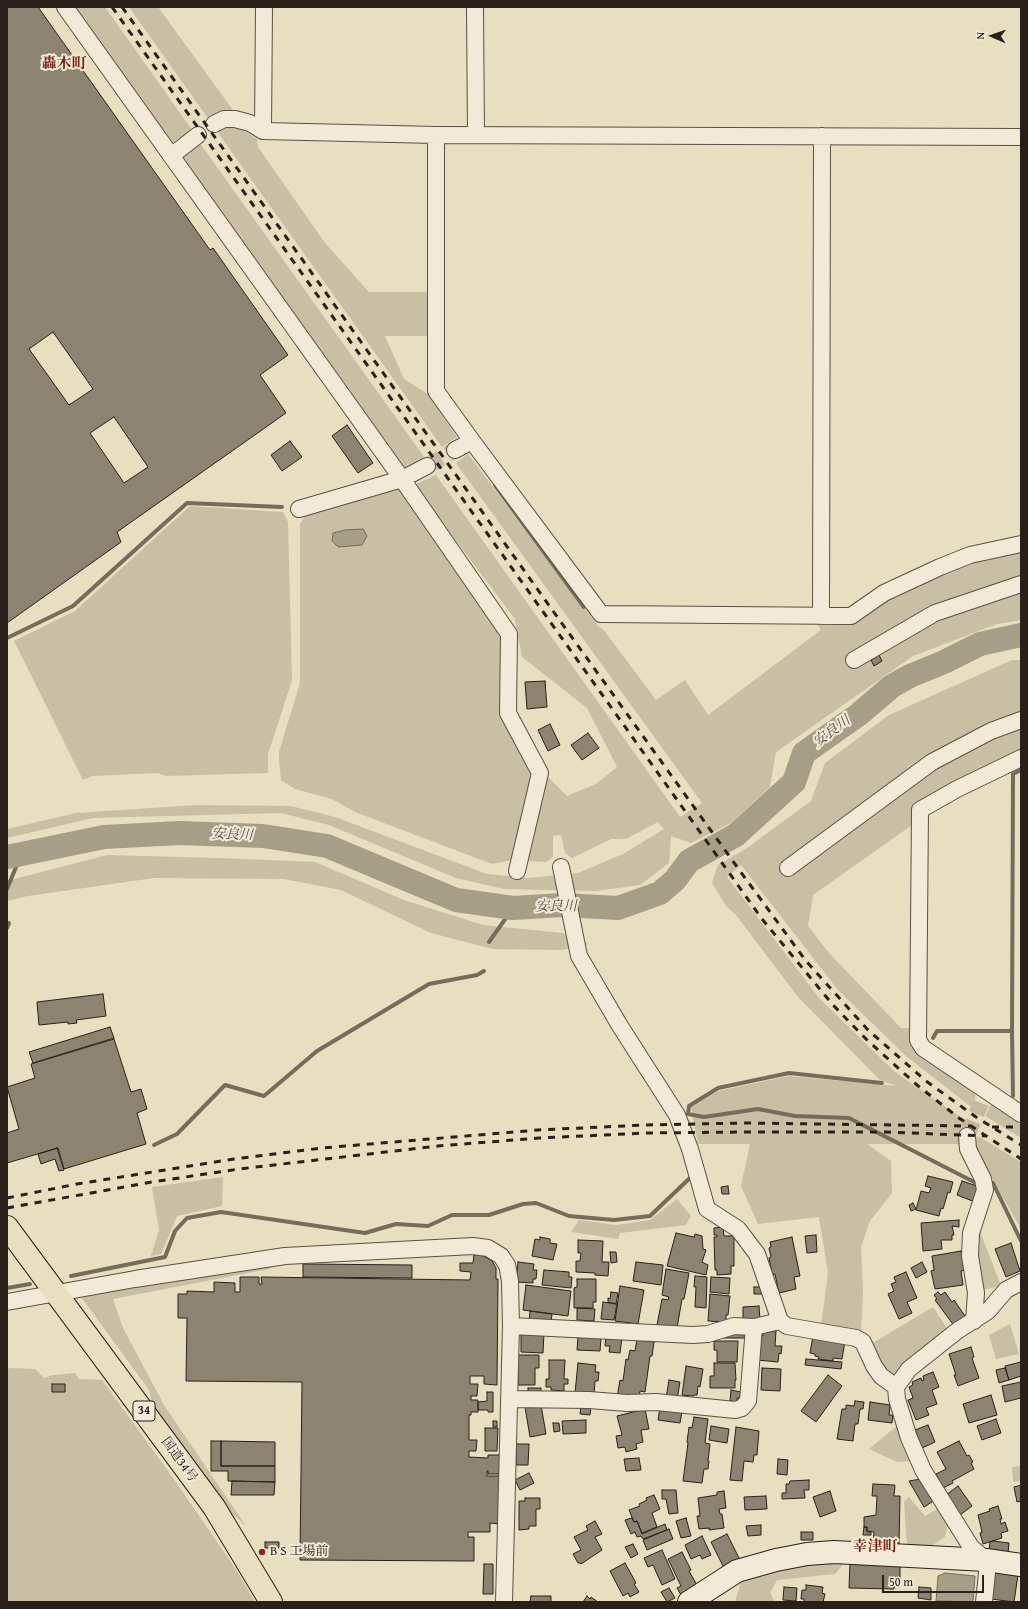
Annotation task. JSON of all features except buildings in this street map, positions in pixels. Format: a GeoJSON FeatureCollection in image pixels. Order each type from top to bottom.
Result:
{"type":"FeatureCollection","features":[{"type":"Feature","properties":{"kind":"highway","name":"国道34号"},"geometry":{"type":"LineString","coordinates":[[7,1227],[214,1507],[271,1602]]}},
{"type":"Feature","properties":{"kind":"street"},"geometry":{"type":"LineString","coordinates":[[65,7],[402,479],[509,634],[508,713],[540,773],[517,872]]}},
{"type":"Feature","properties":{"kind":"street"},"geometry":{"type":"LineString","coordinates":[[263,131],[264,7]]}},
{"type":"Feature","properties":{"kind":"street"},"geometry":{"type":"LineString","coordinates":[[475,7],[476,135]]}},
{"type":"Feature","properties":{"kind":"street"},"geometry":{"type":"LineString","coordinates":[[214,124],[224,119],[235,119],[250,123],[263,131],[476,135],[1021,136]]}},
{"type":"Feature","properties":{"kind":"street"},"geometry":{"type":"LineString","coordinates":[[436,134],[436,390],[472,441],[601,614],[851,616],[884,593],[940,567],[970,555],[1021,544]]}},
{"type":"Feature","properties":{"kind":"street"},"geometry":{"type":"LineString","coordinates":[[170,156],[198,135]]}},
{"type":"Feature","properties":{"kind":"street"},"geometry":{"type":"LineString","coordinates":[[821,616],[822,136]]}},
{"type":"Feature","properties":{"kind":"street"},"geometry":{"type":"LineString","coordinates":[[455,450],[472,441]]}},
{"type":"Feature","properties":{"kind":"street"},"geometry":{"type":"LineString","coordinates":[[299,509],[402,479],[427,466]]}},
{"type":"Feature","properties":{"kind":"street"},"geometry":{"type":"LineString","coordinates":[[854,660],[935,613],[1021,584]]}},
{"type":"Feature","properties":{"kind":"street"},"geometry":{"type":"LineString","coordinates":[[788,868],[932,762],[991,731],[1021,720]]}},
{"type":"Feature","properties":{"kind":"street"},"geometry":{"type":"LineString","coordinates":[[1021,758],[957,789],[920,810],[918,1040],[923,1048],[983,1097],[1021,1114]]}},
{"type":"Feature","properties":{"kind":"street"},"geometry":{"type":"LineString","coordinates":[[561,870],[579,956],[620,1026],[677,1115],[690,1149],[707,1209],[738,1229],[757,1254],[780,1321],[787,1326],[856,1338],[863,1342],[874,1366],[881,1376],[896,1386]]}},
{"type":"Feature","properties":{"kind":"street"},"geometry":{"type":"LineString","coordinates":[[967,1136],[968,1149],[983,1179],[985,1190],[971,1233],[970,1256],[976,1293],[974,1321]]}},
{"type":"Feature","properties":{"kind":"street"},"geometry":{"type":"LineString","coordinates":[[7,1302],[135,1279],[285,1256],[473,1246],[488,1248],[501,1256],[507,1264],[510,1281],[511,1326],[504,1602]]}},
{"type":"Feature","properties":{"kind":"street"},"geometry":{"type":"LineString","coordinates":[[984,1602],[987,1573],[986,1560],[971,1547],[923,1470],[909,1438],[897,1399],[896,1386],[909,1369],[957,1331],[988,1311],[1006,1290],[1021,1282]]}},
{"type":"Feature","properties":{"kind":"street"},"geometry":{"type":"LineString","coordinates":[[511,1326],[694,1335],[708,1334],[734,1326],[754,1327],[780,1321]]}},
{"type":"Feature","properties":{"kind":"street"},"geometry":{"type":"LineString","coordinates":[[508,1399],[589,1400],[627,1404],[656,1402],[735,1410],[742,1408],[748,1400],[754,1327]]}},
{"type":"Feature","properties":{"kind":"street"},"geometry":{"type":"LineString","coordinates":[[688,1602],[737,1571],[776,1560],[807,1554],[834,1552],[986,1560],[1021,1565]]}},
{"type":"Feature","properties":{"kind":"shaded area"},"geometry":{"type":"Polygon","coordinates":[[[72,7],[105,7],[192,130],[172,143],[72,7]]]}},
{"type":"Feature","properties":{"kind":"shaded area"},"geometry":{"type":"Polygon","coordinates":[[[129,7],[158,7],[235,113],[207,117],[129,7]]]}},
{"type":"Feature","properties":{"kind":"shaded area"},"geometry":{"type":"Polygon","coordinates":[[[233,124],[257,139],[258,147],[325,243],[369,292],[429,292],[429,336],[385,336],[404,379],[428,394],[457,437],[442,447],[216,130],[233,124]]]}},
{"type":"Feature","properties":{"kind":"shaded area"},"geometry":{"type":"Polygon","coordinates":[[[199,142],[424,457],[403,468],[181,156],[199,142]]]}},
{"type":"Feature","properties":{"kind":"shaded area"},"geometry":{"type":"Polygon","coordinates":[[[468,454],[656,700],[685,680],[708,715],[821,630],[816,622],[854,622],[913,585],[979,555],[1021,549],[1021,620],[997,624],[913,656],[776,752],[770,787],[731,823],[691,843],[671,836],[669,863],[640,885],[596,891],[504,889],[456,878],[329,825],[281,813],[93,818],[7,838],[7,829],[76,813],[196,805],[291,806],[335,817],[487,874],[529,878],[578,873],[623,854],[664,829],[658,822],[626,839],[611,839],[572,858],[565,853],[561,835],[553,836],[553,857],[546,862],[528,861],[545,774],[567,796],[596,784],[617,767],[587,708],[522,657],[515,619],[414,485],[436,475],[680,817],[702,803],[456,463],[468,454]]]}},
{"type":"Feature","properties":{"kind":"shaded area"},"geometry":{"type":"Polygon","coordinates":[[[397,485],[503,637],[502,715],[537,775],[513,860],[492,864],[355,812],[332,799],[295,789],[281,780],[279,752],[300,683],[300,524],[309,510],[397,485]]]}},
{"type":"Feature","properties":{"kind":"shaded area"},"geometry":{"type":"Polygon","coordinates":[[[190,506],[283,512],[288,522],[292,680],[268,754],[268,773],[166,776],[158,773],[92,776],[83,780],[14,641],[75,611],[190,506]]]}},
{"type":"Feature","properties":{"kind":"shaded area"},"geometry":{"type":"Polygon","coordinates":[[[363,529],[367,536],[362,545],[338,547],[332,541],[333,533],[345,530],[363,529]]]}},
{"type":"Feature","properties":{"kind":"shaded area"},"geometry":{"type":"Polygon","coordinates":[[[1012,660],[1021,660],[1021,750],[915,809],[915,823],[813,895],[808,926],[829,953],[901,1028],[913,1028],[976,1090],[974,1109],[907,1057],[838,990],[741,865],[727,877],[819,998],[895,1072],[966,1121],[960,1130],[963,1144],[867,1144],[891,1161],[892,1193],[870,1221],[861,1247],[863,1291],[861,1334],[821,1325],[828,1273],[819,1217],[758,1224],[741,1186],[750,1144],[698,1144],[691,1107],[718,1091],[789,1076],[897,1086],[880,1080],[798,997],[736,915],[726,906],[712,883],[718,865],[747,848],[811,801],[825,763],[889,715],[1012,660]]]}},
{"type":"Feature","properties":{"kind":"shaded area"},"geometry":{"type":"Polygon","coordinates":[[[107,855],[315,862],[404,900],[483,925],[562,933],[589,944],[562,950],[493,949],[431,933],[341,890],[284,879],[154,878],[28,896],[7,901],[7,881],[107,855]]]}},
{"type":"Feature","properties":{"kind":"shaded area"},"geometry":{"type":"Polygon","coordinates":[[[991,1104],[1021,1125],[1021,1138],[985,1116],[991,1104]]]}},
{"type":"Feature","properties":{"kind":"shaded area"},"geometry":{"type":"Polygon","coordinates":[[[978,1136],[1021,1162],[1021,1229],[974,1146],[978,1136]]]}},
{"type":"Feature","properties":{"kind":"shaded area"},"geometry":{"type":"Polygon","coordinates":[[[223,1177],[222,1206],[177,1216],[161,1254],[151,1256],[159,1230],[152,1187],[223,1177]]]}},
{"type":"Feature","properties":{"kind":"shaded area"},"geometry":{"type":"Polygon","coordinates":[[[677,1199],[691,1216],[686,1225],[620,1233],[618,1239],[571,1232],[579,1220],[616,1225],[650,1220],[677,1199]]]}},
{"type":"Feature","properties":{"kind":"shaded area"},"geometry":{"type":"Polygon","coordinates":[[[980,1231],[1001,1286],[982,1290],[975,1260],[980,1231]]]}},
{"type":"Feature","properties":{"kind":"shaded area"},"geometry":{"type":"Polygon","coordinates":[[[287,1260],[269,1269],[113,1299],[123,1328],[164,1405],[246,1526],[225,1507],[152,1403],[149,1390],[79,1294],[287,1260]]]}},
{"type":"Feature","properties":{"kind":"shaded area"},"geometry":{"type":"Polygon","coordinates":[[[933,1307],[949,1331],[896,1375],[886,1375],[871,1344],[933,1307]]]}},
{"type":"Feature","properties":{"kind":"shaded area"},"geometry":{"type":"Polygon","coordinates":[[[1010,1324],[1019,1354],[996,1359],[989,1335],[1010,1324]]]}},
{"type":"Feature","properties":{"kind":"shaded area"},"geometry":{"type":"Polygon","coordinates":[[[7,1369],[35,1369],[44,1378],[53,1375],[75,1373],[79,1379],[102,1380],[171,1475],[237,1571],[255,1602],[7,1602],[7,1369]]]}},
{"type":"Feature","properties":{"kind":"shaded area"},"geometry":{"type":"Polygon","coordinates":[[[899,1424],[913,1461],[897,1462],[869,1449],[899,1424]]]}},
{"type":"Feature","properties":{"kind":"shaded area"},"geometry":{"type":"Polygon","coordinates":[[[1021,1466],[1021,1481],[1013,1482],[1012,1467],[1021,1466]]]}},
{"type":"Feature","properties":{"kind":"shaded area"},"geometry":{"type":"Polygon","coordinates":[[[909,1497],[925,1516],[939,1508],[948,1524],[945,1537],[928,1548],[907,1546],[904,1502],[909,1497]]]}},
{"type":"Feature","properties":{"kind":"shaded area"},"geometry":{"type":"Polygon","coordinates":[[[809,1560],[847,1560],[835,1574],[777,1580],[770,1593],[775,1602],[735,1602],[742,1577],[809,1560]]]}},
{"type":"Feature","properties":{"kind":"shaded area"},"geometry":{"type":"Polygon","coordinates":[[[945,1573],[975,1576],[973,1602],[936,1601],[938,1576],[945,1573]]]}},
{"type":"Feature","properties":{"kind":"waterway"},"geometry":{"type":"LineString","coordinates":[[495,485],[584,607]]}},
{"type":"Feature","properties":{"kind":"waterway"},"geometry":{"type":"LineString","coordinates":[[7,638],[73,606],[187,503],[282,507]]}},
{"type":"Feature","properties":{"kind":"waterway","name":"安良川"},"geometry":{"type":"LineString","coordinates":[[7,857],[104,837],[180,833],[263,836],[327,846],[456,900],[513,908],[563,905],[618,908],[660,893],[675,880],[689,861],[736,835],[794,782],[804,753],[858,715],[892,686],[910,676],[944,662],[980,644],[1021,635]]}},
{"type":"Feature","properties":{"kind":"waterway"},"geometry":{"type":"LineString","coordinates":[[933,1038],[937,1031],[1012,1031],[1013,774],[1021,770]]}},
{"type":"Feature","properties":{"kind":"waterway"},"geometry":{"type":"LineString","coordinates":[[7,889],[21,855]]}},
{"type":"Feature","properties":{"kind":"waterway"},"geometry":{"type":"LineString","coordinates":[[489,942],[513,908]]}},
{"type":"Feature","properties":{"kind":"waterway"},"geometry":{"type":"LineString","coordinates":[[7,928],[9,923]]}},
{"type":"Feature","properties":{"kind":"waterway"},"geometry":{"type":"LineString","coordinates":[[154,1145],[177,1134],[225,1085],[264,1096],[317,1051],[429,984],[477,975],[484,971]]}},
{"type":"Feature","properties":{"kind":"waterway"},"geometry":{"type":"LineString","coordinates":[[1012,1031],[1013,1096]]}},
{"type":"Feature","properties":{"kind":"waterway"},"geometry":{"type":"LineString","coordinates":[[882,1083],[789,1073],[718,1088],[689,1106],[688,1114],[704,1117],[758,1109],[795,1116],[849,1118],[978,1184]]}},
{"type":"Feature","properties":{"kind":"waterway"},"geometry":{"type":"LineString","coordinates":[[71,1276],[165,1257],[175,1231],[187,1218],[221,1212],[365,1233],[396,1224],[428,1226],[452,1215],[489,1215],[523,1204],[536,1203],[569,1216],[614,1220],[650,1216],[692,1176],[691,1173]]}},
{"type":"Feature","properties":{"kind":"waterway"},"geometry":{"type":"LineString","coordinates":[[993,1183],[1021,1241]]}},
{"type":"Feature","properties":{"kind":"waterway"},"geometry":{"type":"LineString","coordinates":[[7,1288],[30,1284]]}},
{"type":"Feature","properties":{"kind":"tunnel"},"geometry":{"type":"LineString","coordinates":[[427,466],[455,450]]}},
{"type":"Feature","properties":{"kind":"tunnel"},"geometry":{"type":"LineString","coordinates":[[967,1136],[981,1103]]}},
{"type":"Feature","properties":{"kind":"railway"},"geometry":{"type":"LineString","coordinates":[[112,7],[762,919],[833,1005],[866,1039],[917,1085],[959,1118],[1021,1159]]}},
{"type":"Feature","properties":{"kind":"railway"},"geometry":{"type":"LineString","coordinates":[[122,7],[553,611],[806,961],[868,1030],[926,1081],[976,1117],[1021,1145]]}},
{"type":"Feature","properties":{"kind":"railway"},"geometry":{"type":"LineString","coordinates":[[7,1198],[77,1184],[234,1159],[322,1148],[538,1130],[645,1125],[744,1123],[970,1126]]}},
{"type":"Feature","properties":{"kind":"railway"},"geometry":{"type":"LineString","coordinates":[[992,1127],[1021,1127]]}},
{"type":"Feature","properties":{"kind":"railway"},"geometry":{"type":"LineString","coordinates":[[7,1208],[152,1182],[239,1169],[438,1146],[539,1138],[647,1133],[744,1132],[886,1132],[985,1136]]}},
{"type":"Feature","properties":{"kind":"place","name":"B S 工場前"},"geometry":{"type":"Point","coordinates":[262,1552]}},
{"type":"Feature","properties":{"kind":"district","name":"轟木町"},"geometry":{"type":"Point","coordinates":[64,64]}},
{"type":"Feature","properties":{"kind":"district","name":"幸津町"},"geometry":{"type":"Point","coordinates":[875,1547]}}]}
